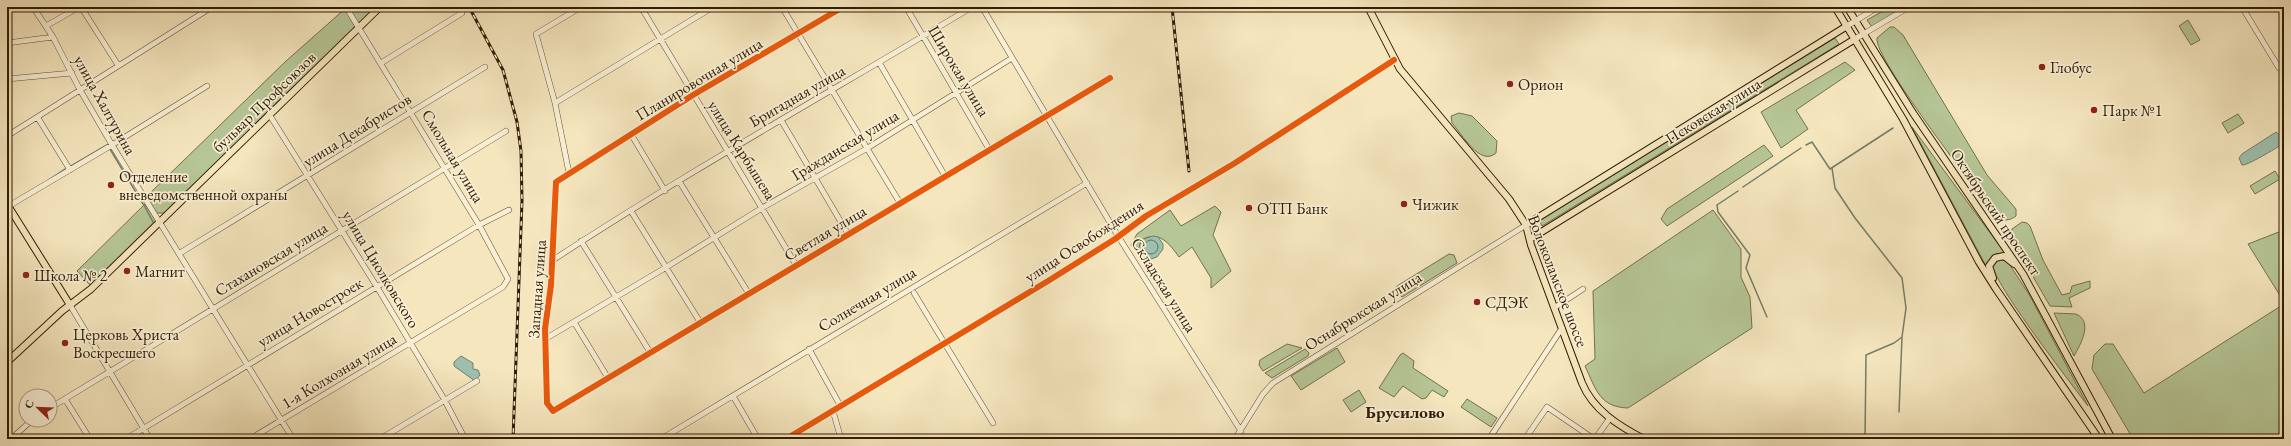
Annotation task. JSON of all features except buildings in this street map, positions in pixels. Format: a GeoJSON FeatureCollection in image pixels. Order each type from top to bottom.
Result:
{"type":"FeatureCollection","features":[{"type":"Feature","properties":{"kind":"main road","name":"бульвар Профсоюзов"},"geometry":{"type":"LineString","coordinates":[[7,362],[70,305],[91,289],[380,7]]}},
{"type":"Feature","properties":{"kind":"main road","name":"Волоколамское шоссе"},"geometry":{"type":"LineString","coordinates":[[1368,7],[1394,60],[1434,111],[1509,199],[1526,225],[1531,245],[1586,392],[1596,406],[1610,418],[1644,439]]}},
{"type":"Feature","properties":{"kind":"main road","name":"Октябрьский проспект"},"geometry":{"type":"LineString","coordinates":[[1835,7],[1903,119],[1979,262],[2003,301],[2089,421],[2100,439]]}},
{"type":"Feature","properties":{"kind":"main road","name":"Октябрьский проспект"},"geometry":{"type":"LineString","coordinates":[[1847,7],[1913,113],[2023,274],[2112,439]]}},
{"type":"Feature","properties":{"kind":"main road","name":"Псковская улица"},"geometry":{"type":"LineString","coordinates":[[1526,225],[1847,26]]}},
{"type":"Feature","properties":{"kind":"main road","name":"Псковская улица"},"geometry":{"type":"LineString","coordinates":[[1530,239],[1855,39]]}},
{"type":"Feature","properties":{"kind":"main road"},"geometry":{"type":"LineString","coordinates":[[7,206],[70,305]]}},
{"type":"Feature","properties":{"kind":"main road"},"geometry":{"type":"LineString","coordinates":[[2003,301],[1990,272],[1991,262],[1996,257],[2004,256],[2023,274]]}},
{"type":"Feature","properties":{"kind":"main road"},"geometry":{"type":"LineString","coordinates":[[2089,421],[2089,428],[2095,439]]}},
{"type":"Feature","properties":{"kind":"street","name":"улица Халтурина"},"geometry":{"type":"LineString","coordinates":[[33,7],[53,37],[80,90],[112,145],[214,309],[246,366],[294,439]]}},
{"type":"Feature","properties":{"kind":"street"},"geometry":{"type":"LineString","coordinates":[[46,26],[80,7],[118,65]]}},
{"type":"Feature","properties":{"kind":"street","name":"Смольная улица"},"geometry":{"type":"LineString","coordinates":[[346,7],[412,112],[479,225],[508,279]]}},
{"type":"Feature","properties":{"kind":"street"},"geometry":{"type":"LineString","coordinates":[[568,173],[555,103],[536,34],[581,7]]}},
{"type":"Feature","properties":{"kind":"street","name":"улица Карбышева"},"geometry":{"type":"LineString","coordinates":[[641,7],[796,265]]}},
{"type":"Feature","properties":{"kind":"street"},"geometry":{"type":"LineString","coordinates":[[555,103],[713,7]]}},
{"type":"Feature","properties":{"kind":"street"},"geometry":{"type":"LineString","coordinates":[[782,7],[866,149],[900,203]]}},
{"type":"Feature","properties":{"kind":"street","name":"Планировочная улица"},"geometry":{"type":"LineString","coordinates":[[568,173],[693,95],[798,35],[843,7]]}},
{"type":"Feature","properties":{"kind":"street","name":"Широкая улица"},"geometry":{"type":"LineString","coordinates":[[906,7],[989,149]]}},
{"type":"Feature","properties":{"kind":"street","name":"Бригадная улица"},"geometry":{"type":"LineString","coordinates":[[552,260],[665,191],[728,150],[880,64],[972,7]]}},
{"type":"Feature","properties":{"kind":"street","name":"Складская улица"},"geometry":{"type":"LineString","coordinates":[[982,7],[1118,236],[1240,430]]}},
{"type":"Feature","properties":{"kind":"street","name":"Псковская улица"},"geometry":{"type":"LineString","coordinates":[[1847,26],[1878,7]]}},
{"type":"Feature","properties":{"kind":"street","name":"Псковская улица"},"geometry":{"type":"LineString","coordinates":[[1855,39],[1909,7]]}},
{"type":"Feature","properties":{"kind":"street"},"geometry":{"type":"LineString","coordinates":[[2242,7],[2278,68]]}},
{"type":"Feature","properties":{"kind":"street"},"geometry":{"type":"LineString","coordinates":[[7,136],[38,118],[118,65],[209,8]]}},
{"type":"Feature","properties":{"kind":"street"},"geometry":{"type":"LineString","coordinates":[[381,63],[462,13]]}},
{"type":"Feature","properties":{"kind":"street"},"geometry":{"type":"LineString","coordinates":[[7,43],[53,37]]}},
{"type":"Feature","properties":{"kind":"street","name":"Гражданская улица"},"geometry":{"type":"LineString","coordinates":[[545,338],[665,268],[762,208],[866,149],[1012,58]]}},
{"type":"Feature","properties":{"kind":"street","name":"улица Освобождения"},"geometry":{"type":"LineString","coordinates":[[786,439],[945,344],[1118,236],[1146,216],[1235,162],[1394,60]]}},
{"type":"Feature","properties":{"kind":"street"},"geometry":{"type":"LineString","coordinates":[[880,64],[945,176]]}},
{"type":"Feature","properties":{"kind":"street","name":"улица Декабристов"},"geometry":{"type":"LineString","coordinates":[[180,253],[485,67]]}},
{"type":"Feature","properties":{"kind":"street"},"geometry":{"type":"LineString","coordinates":[[7,79],[72,73]]}},
{"type":"Feature","properties":{"kind":"street","name":"Светлая улица"},"geometry":{"type":"LineString","coordinates":[[553,411],[1110,78]]}},
{"type":"Feature","properties":{"kind":"street"},"geometry":{"type":"LineString","coordinates":[[7,206],[112,145],[207,86]]}},
{"type":"Feature","properties":{"kind":"street","name":"улица Циолковского"},"geometry":{"type":"LineString","coordinates":[[269,114],[309,175],[377,287],[444,399],[465,439]]}},
{"type":"Feature","properties":{"kind":"street"},"geometry":{"type":"LineString","coordinates":[[38,118],[70,170]]}},
{"type":"Feature","properties":{"kind":"street"},"geometry":{"type":"LineString","coordinates":[[781,120],[848,234]]}},
{"type":"Feature","properties":{"kind":"street","name":"Стахановская улица"},"geometry":{"type":"LineString","coordinates":[[58,403],[506,131]]}},
{"type":"Feature","properties":{"kind":"street"},"geometry":{"type":"LineString","coordinates":[[631,134],[665,191]]}},
{"type":"Feature","properties":{"kind":"street","name":"Западная улица"},"geometry":{"type":"LineString","coordinates":[[553,411],[547,402],[545,329],[549,308],[556,182],[568,173]]}},
{"type":"Feature","properties":{"kind":"street"},"geometry":{"type":"LineString","coordinates":[[679,181],[749,294]]}},
{"type":"Feature","properties":{"kind":"street","name":"Солнечная улица"},"geometry":{"type":"LineString","coordinates":[[661,439],[1086,183]]}},
{"type":"Feature","properties":{"kind":"street","name":"улица Новостроек"},"geometry":{"type":"LineString","coordinates":[[126,439],[479,225],[509,210]]}},
{"type":"Feature","properties":{"kind":"street"},"geometry":{"type":"LineString","coordinates":[[631,211],[665,268],[700,322]]}},
{"type":"Feature","properties":{"kind":"street","name":"Оснабрюкская улица"},"geometry":{"type":"LineString","coordinates":[[1235,439],[1263,394],[1274,382],[1526,225]]}},
{"type":"Feature","properties":{"kind":"street"},"geometry":{"type":"LineString","coordinates":[[581,241],[650,352]]}},
{"type":"Feature","properties":{"kind":"street","name":"1-я Колхозная улица"},"geometry":{"type":"LineString","coordinates":[[250,439],[411,344],[503,287],[508,279]]}},
{"type":"Feature","properties":{"kind":"street"},"geometry":{"type":"LineString","coordinates":[[1554,308],[1583,290]]}},
{"type":"Feature","properties":{"kind":"street"},"geometry":{"type":"LineString","coordinates":[[914,294],[993,424]]}},
{"type":"Feature","properties":{"kind":"street"},"geometry":{"type":"LineString","coordinates":[[70,305],[150,439]]}},
{"type":"Feature","properties":{"kind":"street"},"geometry":{"type":"LineString","coordinates":[[574,322],[608,378]]}},
{"type":"Feature","properties":{"kind":"street"},"geometry":{"type":"LineString","coordinates":[[1489,439],[1562,328]]}},
{"type":"Feature","properties":{"kind":"street"},"geometry":{"type":"LineString","coordinates":[[809,350],[841,407]]}},
{"type":"Feature","properties":{"kind":"street"},"geometry":{"type":"LineString","coordinates":[[380,439],[444,399],[477,382]]}},
{"type":"Feature","properties":{"kind":"street"},"geometry":{"type":"LineString","coordinates":[[733,396],[758,439]]}},
{"type":"Feature","properties":{"kind":"street"},"geometry":{"type":"LineString","coordinates":[[65,399],[90,439]]}},
{"type":"Feature","properties":{"kind":"street"},"geometry":{"type":"LineString","coordinates":[[1525,439],[1547,407],[1595,439],[1610,418]]}},
{"type":"Feature","properties":{"kind":"street"},"geometry":{"type":"LineString","coordinates":[[832,412],[841,439]]}},
{"type":"Feature","properties":{"kind":"street"},"geometry":{"type":"LineString","coordinates":[[11,439],[23,428]]}},
{"type":"Feature","properties":{"kind":"shaded area"},"geometry":{"type":"Polygon","coordinates":[[[347,7],[376,7],[164,213],[157,213],[146,197],[285,62],[347,7]]]}},
{"type":"Feature","properties":{"kind":"shaded area"},"geometry":{"type":"Polygon","coordinates":[[[1890,7],[1904,7],[1872,27],[1867,20],[1890,7]]]}},
{"type":"Feature","properties":{"kind":"shaded area"},"geometry":{"type":"Polygon","coordinates":[[[2188,20],[2200,40],[2191,45],[2179,26],[2188,20]]]}},
{"type":"Feature","properties":{"kind":"shaded area"},"geometry":{"type":"Polygon","coordinates":[[[1890,27],[1894,27],[1903,35],[1987,175],[2016,209],[2016,216],[2013,218],[2003,220],[1991,212],[1907,95],[1880,50],[1877,38],[1890,27]]]}},
{"type":"Feature","properties":{"kind":"shaded area"},"geometry":{"type":"Polygon","coordinates":[[[1835,38],[1839,44],[1542,226],[1539,220],[1835,38]]]}},
{"type":"Feature","properties":{"kind":"shaded area"},"geometry":{"type":"Polygon","coordinates":[[[1845,62],[1855,70],[1796,110],[1808,129],[1781,148],[1761,112],[1845,62]]]}},
{"type":"Feature","properties":{"kind":"shaded area"},"geometry":{"type":"Polygon","coordinates":[[[1459,113],[1472,116],[1497,141],[1496,153],[1490,156],[1484,156],[1478,153],[1466,141],[1452,123],[1451,116],[1459,113]]]}},
{"type":"Feature","properties":{"kind":"shaded area"},"geometry":{"type":"Polygon","coordinates":[[[2238,114],[2244,123],[2228,133],[2222,123],[2238,114]]]}},
{"type":"Feature","properties":{"kind":"shaded area"},"geometry":{"type":"Polygon","coordinates":[[[1912,127],[2005,253],[1995,254],[1986,266],[1912,127]]]}},
{"type":"Feature","properties":{"kind":"shaded area"},"geometry":{"type":"Polygon","coordinates":[[[1764,145],[1773,156],[1667,226],[1661,219],[1667,209],[1764,145]]]}},
{"type":"Feature","properties":{"kind":"shaded area"},"geometry":{"type":"Polygon","coordinates":[[[2275,171],[2280,179],[2255,194],[2250,186],[2275,171]]]}},
{"type":"Feature","properties":{"kind":"shaded area"},"geometry":{"type":"Polygon","coordinates":[[[145,204],[156,221],[90,285],[77,271],[145,204]]]}},
{"type":"Feature","properties":{"kind":"shaded area"},"geometry":{"type":"Polygon","coordinates":[[[1215,206],[1221,212],[1213,235],[1231,271],[1211,288],[1211,278],[1192,247],[1179,257],[1167,243],[1158,237],[1147,237],[1141,240],[1139,248],[1135,250],[1131,245],[1137,234],[1170,210],[1181,226],[1215,206]]]}},
{"type":"Feature","properties":{"kind":"shaded area"},"geometry":{"type":"Polygon","coordinates":[[[1713,210],[1741,249],[1741,277],[1750,297],[1752,328],[1628,408],[1618,407],[1611,404],[1600,395],[1585,366],[1595,359],[1593,291],[1713,210]]]}},
{"type":"Feature","properties":{"kind":"shaded area"},"geometry":{"type":"Polygon","coordinates":[[[2022,222],[2027,223],[2030,226],[2043,260],[2062,295],[2070,293],[2072,286],[2090,281],[2090,288],[2069,298],[2072,307],[2050,306],[2014,244],[2010,234],[2012,229],[2022,222]]]}},
{"type":"Feature","properties":{"kind":"shaded area"},"geometry":{"type":"Polygon","coordinates":[[[2284,230],[2284,302],[2248,244],[2284,230]]]}},
{"type":"Feature","properties":{"kind":"shaded area"},"geometry":{"type":"Polygon","coordinates":[[[1449,254],[1454,255],[1457,263],[1402,297],[1395,290],[1397,286],[1449,254]]]}},
{"type":"Feature","properties":{"kind":"shaded area"},"geometry":{"type":"Polygon","coordinates":[[[1999,259],[2008,262],[2030,296],[2088,406],[2034,334],[2005,291],[1996,275],[1993,265],[1999,259]]]}},
{"type":"Feature","properties":{"kind":"shaded area"},"geometry":{"type":"Polygon","coordinates":[[[2284,304],[2284,439],[2133,439],[2092,369],[2094,355],[2105,344],[2113,344],[2144,393],[2284,304]]]}},
{"type":"Feature","properties":{"kind":"shaded area"},"geometry":{"type":"Polygon","coordinates":[[[2054,313],[2076,314],[2084,322],[2084,334],[2074,356],[2054,313]]]}},
{"type":"Feature","properties":{"kind":"shaded area"},"geometry":{"type":"Polygon","coordinates":[[[1287,344],[1302,348],[1263,371],[1259,365],[1260,360],[1287,344]]]}},
{"type":"Feature","properties":{"kind":"shaded area"},"geometry":{"type":"Polygon","coordinates":[[[1337,348],[1345,362],[1301,390],[1291,376],[1337,348]]]}},
{"type":"Feature","properties":{"kind":"shaded area"},"geometry":{"type":"Polygon","coordinates":[[[1305,349],[1309,353],[1308,356],[1272,378],[1265,373],[1305,349]]]}},
{"type":"Feature","properties":{"kind":"shaded area"},"geometry":{"type":"Polygon","coordinates":[[[1403,353],[1414,361],[1413,368],[1448,391],[1444,397],[1432,390],[1426,398],[1422,399],[1403,386],[1394,397],[1379,388],[1400,355],[1403,353]]]}},
{"type":"Feature","properties":{"kind":"shaded area"},"geometry":{"type":"Polygon","coordinates":[[[1359,390],[1366,402],[1351,412],[1343,400],[1359,390]]]}},
{"type":"Feature","properties":{"kind":"shaded area"},"geometry":{"type":"Polygon","coordinates":[[[1467,399],[1497,418],[1491,427],[1461,407],[1467,399]]]}},
{"type":"Feature","properties":{"kind":"water"},"geometry":{"type":"Polygon","coordinates":[[[2276,132],[2284,139],[2283,144],[2255,160],[2242,165],[2239,158],[2242,154],[2276,132]]]}},
{"type":"Feature","properties":{"kind":"water"},"geometry":{"type":"Polygon","coordinates":[[[1153,236],[1158,237],[1163,244],[1163,249],[1157,257],[1148,260],[1139,248],[1141,240],[1153,236]]]}},
{"type":"Feature","properties":{"kind":"water"},"geometry":{"type":"Polygon","coordinates":[[[461,356],[473,363],[473,369],[478,370],[480,375],[475,381],[454,366],[454,362],[461,356]]]}},
{"type":"Feature","properties":{"kind":"waterway"},"geometry":{"type":"LineString","coordinates":[[1806,145],[1812,142],[1830,169],[1893,128]]}},
{"type":"Feature","properties":{"kind":"waterway"},"geometry":{"type":"LineString","coordinates":[[71,166],[107,145]]}},
{"type":"Feature","properties":{"kind":"waterway"},"geometry":{"type":"LineString","coordinates":[[1743,187],[1801,148]]}},
{"type":"Feature","properties":{"kind":"waterway"},"geometry":{"type":"LineString","coordinates":[[110,149],[143,204]]}},
{"type":"Feature","properties":{"kind":"waterway"},"geometry":{"type":"LineString","coordinates":[[1832,168],[1835,188],[1855,218],[1902,278],[1906,308],[1902,337],[1899,412]]}},
{"type":"Feature","properties":{"kind":"waterway"},"geometry":{"type":"LineString","coordinates":[[50,179],[65,169]]}},
{"type":"Feature","properties":{"kind":"waterway"},"geometry":{"type":"LineString","coordinates":[[1738,191],[1717,205],[1718,212],[1750,255],[1746,268],[1767,317]]}},
{"type":"Feature","properties":{"kind":"waterway"},"geometry":{"type":"LineString","coordinates":[[144,205],[153,222]]}},
{"type":"Feature","properties":{"kind":"waterway"},"geometry":{"type":"LineString","coordinates":[[1865,439],[1866,355],[1894,343],[1902,337]]}},
{"type":"Feature","properties":{"kind":"railway"},"geometry":{"type":"LineString","coordinates":[[469,7],[503,70],[517,122],[521,151],[522,201],[513,439]]}},
{"type":"Feature","properties":{"kind":"railway"},"geometry":{"type":"LineString","coordinates":[[1172,7],[1189,171]]}},
{"type":"Feature","properties":{"kind":"cycle path"},"geometry":{"type":"LineString","coordinates":[[843,7],[693,95],[556,182],[551,285],[545,329],[547,403],[553,411],[1110,78]]}},
{"type":"Feature","properties":{"kind":"cycle path"},"geometry":{"type":"LineString","coordinates":[[786,439],[1048,281],[1115,239],[1146,216],[1235,163],[1394,60]]}},
{"type":"Feature","properties":{"kind":"place","name":"Глобус"},"geometry":{"type":"Point","coordinates":[2042,67]}},
{"type":"Feature","properties":{"kind":"place","name":"Орион"},"geometry":{"type":"Point","coordinates":[1510,84]}},
{"type":"Feature","properties":{"kind":"place","name":"Парк №1"},"geometry":{"type":"Point","coordinates":[2094,110]}},
{"type":"Feature","properties":{"kind":"place","name":"Отделение вневедомственной охраны"},"geometry":{"type":"Point","coordinates":[111,185]}},
{"type":"Feature","properties":{"kind":"place","name":"Чижик"},"geometry":{"type":"Point","coordinates":[1404,204]}},
{"type":"Feature","properties":{"kind":"place","name":"ОТП Банк"},"geometry":{"type":"Point","coordinates":[1249,208]}},
{"type":"Feature","properties":{"kind":"place","name":"Магнит"},"geometry":{"type":"Point","coordinates":[127,271]}},
{"type":"Feature","properties":{"kind":"place","name":"Школа № 2"},"geometry":{"type":"Point","coordinates":[26,275]}},
{"type":"Feature","properties":{"kind":"place","name":"СДЭК"},"geometry":{"type":"Point","coordinates":[1477,302]}},
{"type":"Feature","properties":{"kind":"place","name":"Церковь Христа Воскресшего"},"geometry":{"type":"Point","coordinates":[65,343]}},
{"type":"Feature","properties":{"kind":"district","name":"Брусилово"},"geometry":{"type":"Point","coordinates":[1405,412]}}]}
